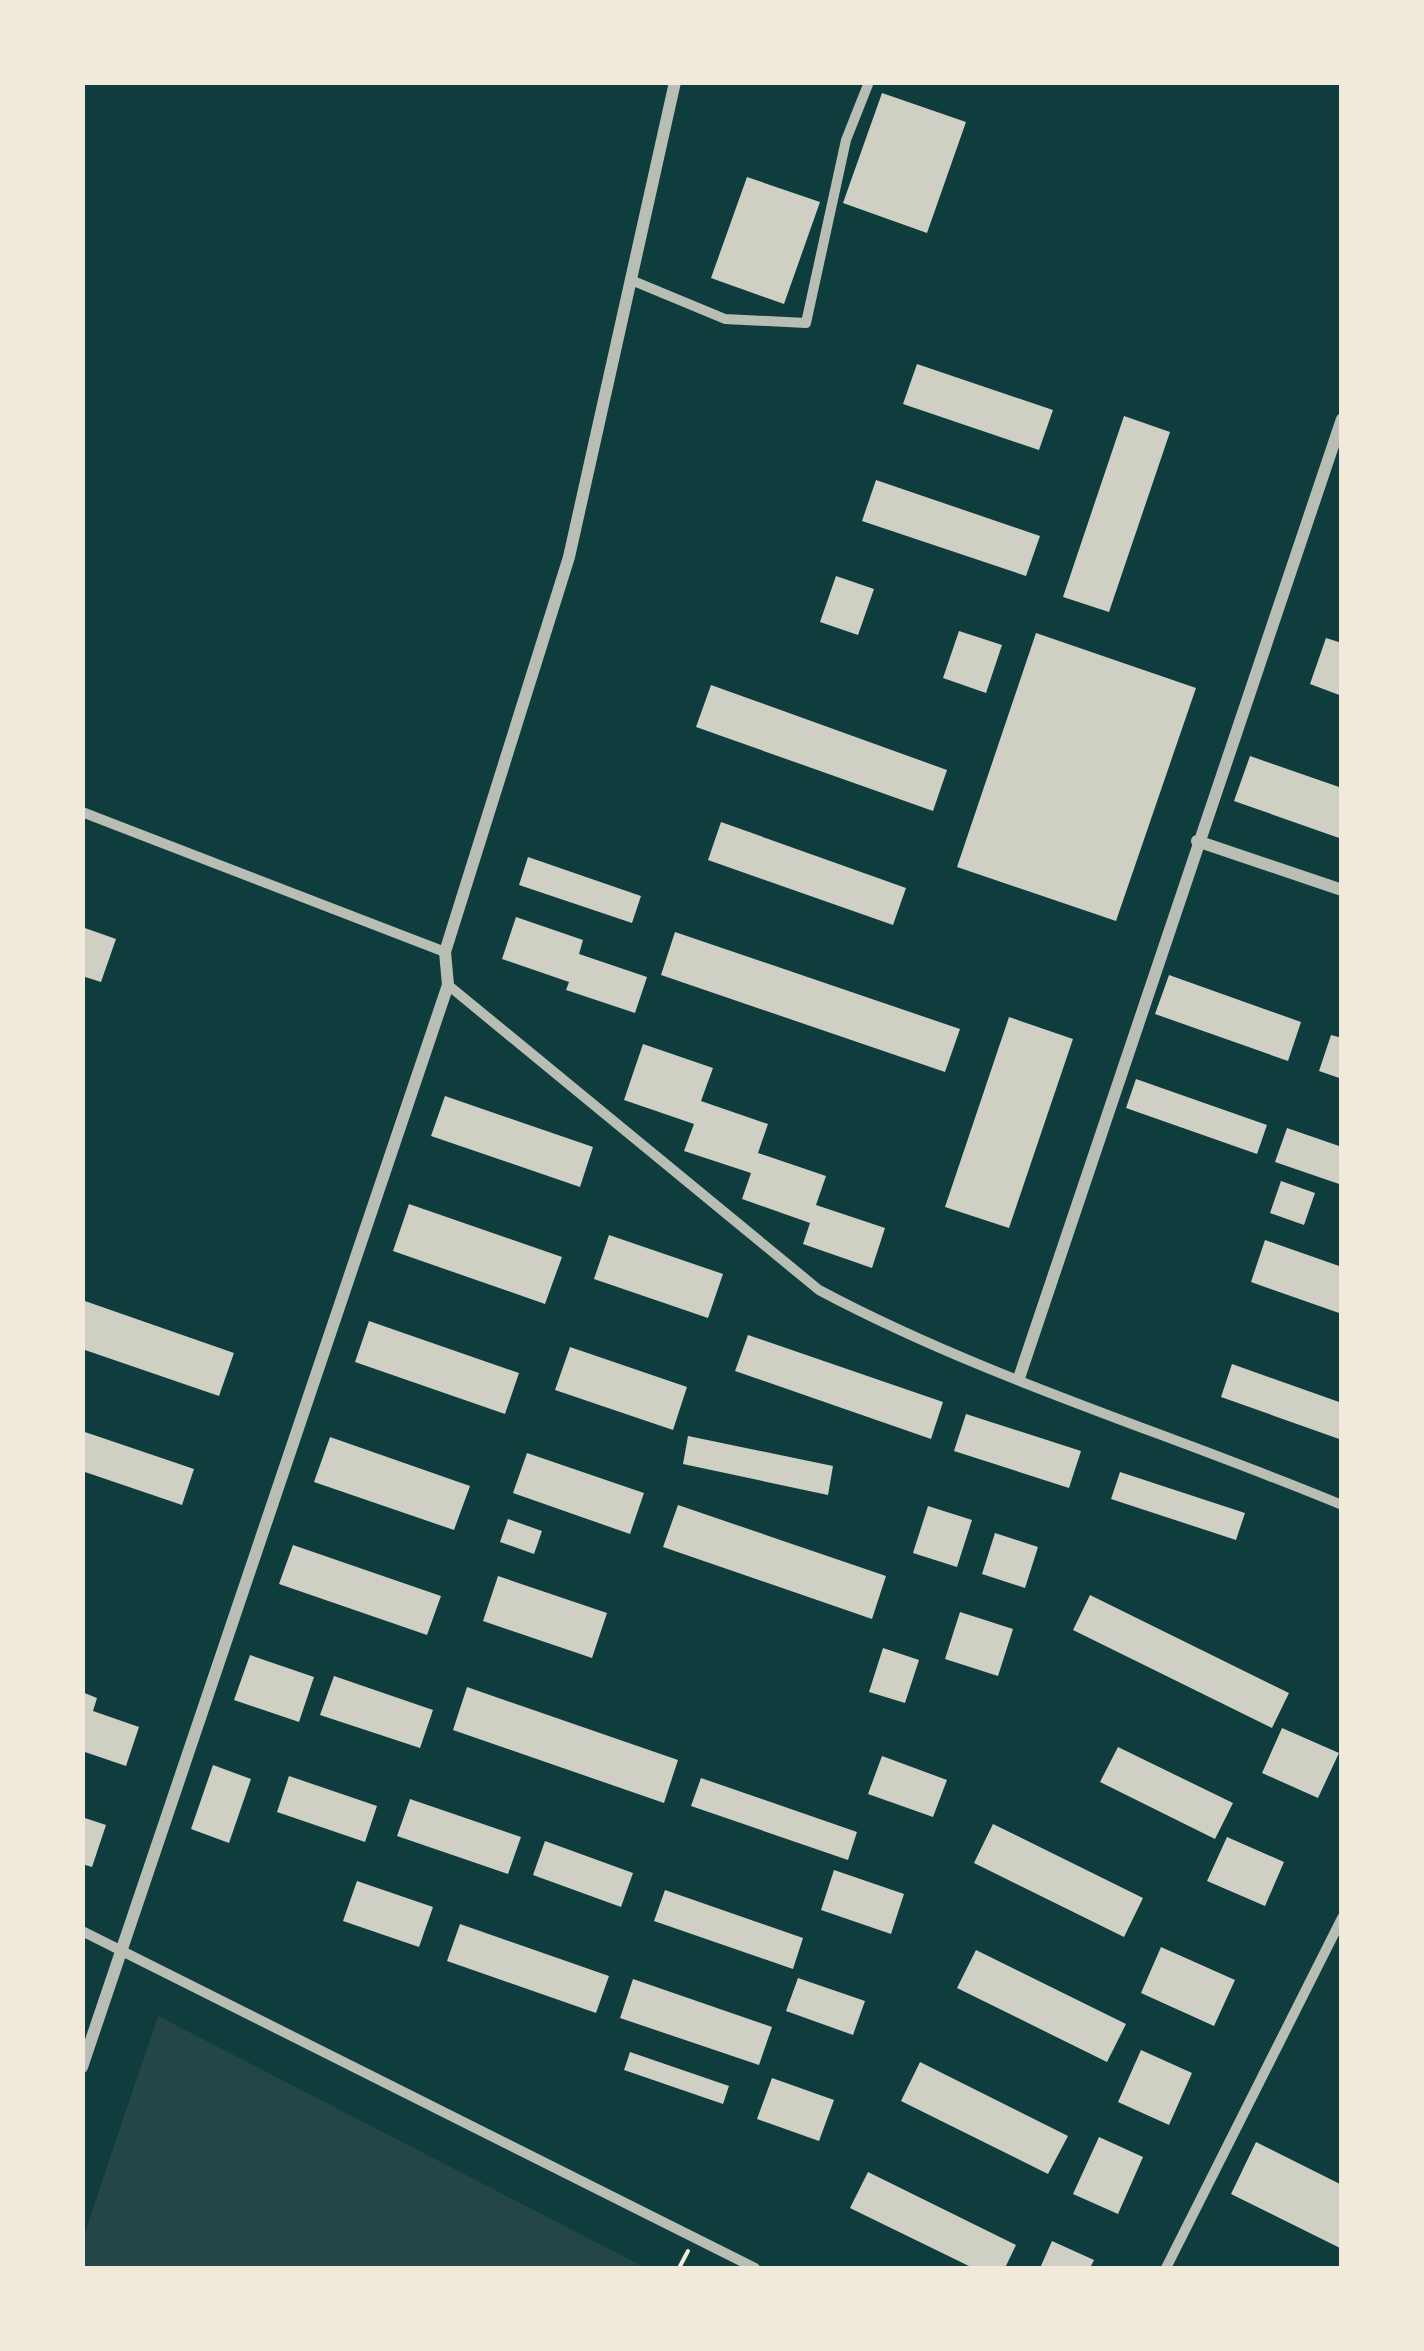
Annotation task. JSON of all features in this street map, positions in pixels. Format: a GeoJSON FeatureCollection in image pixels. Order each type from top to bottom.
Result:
{"type":"FeatureCollection","features":[{"type":"Feature","properties":{"kind":"street"},"geometry":{"type":"LineString","coordinates":[[82,2068],[448,985],[445,952],[570,558],[675,82]]}},
{"type":"Feature","properties":{"kind":"street"},"geometry":{"type":"LineString","coordinates":[[631,280],[724,319],[806,323],[846,140],[869,82]]}},
{"type":"Feature","properties":{"kind":"street"},"geometry":{"type":"LineString","coordinates":[[1019,1378],[1342,419]]}},
{"type":"Feature","properties":{"kind":"street"},"geometry":{"type":"LineString","coordinates":[[82,812],[445,952]]}},
{"type":"Feature","properties":{"kind":"street"},"geometry":{"type":"LineString","coordinates":[[1197,841],[1342,890]]}},
{"type":"Feature","properties":{"kind":"street"},"geometry":{"type":"LineString","coordinates":[[448,985],[819,1290],[865,1314],[1019,1378],[1342,1505]]}},
{"type":"Feature","properties":{"kind":"street"},"geometry":{"type":"LineString","coordinates":[[1166,2268],[1342,1918]]}},
{"type":"Feature","properties":{"kind":"street"},"geometry":{"type":"LineString","coordinates":[[82,1931],[755,2268]]}},
{"type":"Feature","properties":{"kind":"path"},"geometry":{"type":"LineString","coordinates":[[678,2268],[695,2238]]}},
{"type":"Feature","properties":{"kind":"shaded area"},"geometry":{"type":"Polygon","coordinates":[[[158,2016],[646,2268],[83,2268],[83,2238],[158,2016]]]}},
{"type":"Feature","properties":{"kind":"building"},"geometry":{"type":"Polygon","coordinates":[[[882,93],[966,122],[927,233],[843,203],[882,93]]]}},
{"type":"Feature","properties":{"kind":"building"},"geometry":{"type":"Polygon","coordinates":[[[747,177],[820,202],[784,304],[711,278],[747,177]]]}},
{"type":"Feature","properties":{"kind":"building"},"geometry":{"type":"Polygon","coordinates":[[[917,364],[1053,410],[1039,450],[903,404],[917,364]]]}},
{"type":"Feature","properties":{"kind":"building"},"geometry":{"type":"Polygon","coordinates":[[[1124,416],[1170,432],[1109,612],[1063,597],[1124,416]]]}},
{"type":"Feature","properties":{"kind":"building"},"geometry":{"type":"Polygon","coordinates":[[[876,480],[1040,536],[1026,576],[862,521],[876,480]]]}},
{"type":"Feature","properties":{"kind":"building"},"geometry":{"type":"Polygon","coordinates":[[[836,576],[874,589],[858,635],[820,622],[836,576]]]}},
{"type":"Feature","properties":{"kind":"building"},"geometry":{"type":"Polygon","coordinates":[[[959,631],[1002,645],[986,693],[943,678],[959,631]]]}},
{"type":"Feature","properties":{"kind":"building"},"geometry":{"type":"Polygon","coordinates":[[[1036,633],[1196,688],[1116,921],[957,867],[1036,633]]]}},
{"type":"Feature","properties":{"kind":"building"},"geometry":{"type":"Polygon","coordinates":[[[1326,638],[1342,643],[1342,696],[1310,684],[1326,638]]]}},
{"type":"Feature","properties":{"kind":"building"},"geometry":{"type":"Polygon","coordinates":[[[711,685],[947,770],[933,811],[696,727],[711,685]]]}},
{"type":"Feature","properties":{"kind":"building"},"geometry":{"type":"Polygon","coordinates":[[[1250,756],[1342,788],[1342,839],[1234,801],[1250,756]]]}},
{"type":"Feature","properties":{"kind":"building"},"geometry":{"type":"Polygon","coordinates":[[[721,822],[906,888],[893,925],[708,860],[721,822]]]}},
{"type":"Feature","properties":{"kind":"building"},"geometry":{"type":"Polygon","coordinates":[[[528,857],[641,896],[632,923],[519,885],[528,857]]]}},
{"type":"Feature","properties":{"kind":"building"},"geometry":{"type":"Polygon","coordinates":[[[516,917],[583,940],[579,954],[647,977],[635,1013],[566,990],[569,982],[502,959],[516,917]]]}},
{"type":"Feature","properties":{"kind":"building"},"geometry":{"type":"Polygon","coordinates":[[[82,927],[116,939],[101,982],[82,976],[82,927]]]}},
{"type":"Feature","properties":{"kind":"building"},"geometry":{"type":"Polygon","coordinates":[[[675,932],[960,1029],[945,1072],[661,975],[675,932]]]}},
{"type":"Feature","properties":{"kind":"building"},"geometry":{"type":"Polygon","coordinates":[[[1169,975],[1301,1022],[1288,1061],[1155,1014],[1169,975]]]}},
{"type":"Feature","properties":{"kind":"building"},"geometry":{"type":"Polygon","coordinates":[[[1009,1017],[1073,1039],[1009,1228],[945,1207],[1009,1017]]]}},
{"type":"Feature","properties":{"kind":"building"},"geometry":{"type":"Polygon","coordinates":[[[1331,1035],[1342,1038],[1342,1079],[1319,1071],[1331,1035]]]}},
{"type":"Feature","properties":{"kind":"building"},"geometry":{"type":"Polygon","coordinates":[[[643,1044],[713,1068],[701,1101],[768,1124],[758,1153],[826,1176],[816,1205],[885,1228],[872,1268],[803,1244],[810,1223],[742,1199],[751,1173],[684,1151],[694,1124],[624,1100],[643,1044]]]}},
{"type":"Feature","properties":{"kind":"building"},"geometry":{"type":"Polygon","coordinates":[[[1136,1079],[1267,1125],[1257,1154],[1126,1108],[1136,1079]]]}},
{"type":"Feature","properties":{"kind":"building"},"geometry":{"type":"Polygon","coordinates":[[[445,1096],[593,1147],[580,1187],[431,1136],[445,1096]]]}},
{"type":"Feature","properties":{"kind":"building"},"geometry":{"type":"Polygon","coordinates":[[[1287,1128],[1342,1147],[1342,1185],[1275,1162],[1287,1128]]]}},
{"type":"Feature","properties":{"kind":"building"},"geometry":{"type":"Polygon","coordinates":[[[1281,1181],[1315,1193],[1304,1225],[1270,1213],[1281,1181]]]}},
{"type":"Feature","properties":{"kind":"building"},"geometry":{"type":"Polygon","coordinates":[[[409,1204],[562,1257],[545,1304],[393,1251],[409,1204]]]}},
{"type":"Feature","properties":{"kind":"building"},"geometry":{"type":"Polygon","coordinates":[[[609,1235],[723,1274],[708,1318],[594,1279],[609,1235]]]}},
{"type":"Feature","properties":{"kind":"building"},"geometry":{"type":"Polygon","coordinates":[[[1265,1240],[1342,1267],[1342,1314],[1251,1282],[1265,1240]]]}},
{"type":"Feature","properties":{"kind":"building"},"geometry":{"type":"Polygon","coordinates":[[[82,1300],[234,1353],[219,1396],[82,1349],[82,1300]]]}},
{"type":"Feature","properties":{"kind":"building"},"geometry":{"type":"Polygon","coordinates":[[[369,1321],[519,1373],[505,1414],[355,1362],[369,1321]]]}},
{"type":"Feature","properties":{"kind":"building"},"geometry":{"type":"Polygon","coordinates":[[[748,1335],[943,1402],[931,1439],[735,1371],[748,1335]]]}},
{"type":"Feature","properties":{"kind":"building"},"geometry":{"type":"Polygon","coordinates":[[[570,1347],[687,1387],[673,1430],[555,1390],[570,1347]]]}},
{"type":"Feature","properties":{"kind":"building"},"geometry":{"type":"Polygon","coordinates":[[[1232,1364],[1342,1403],[1342,1440],[1221,1397],[1232,1364]]]}},
{"type":"Feature","properties":{"kind":"building"},"geometry":{"type":"Polygon","coordinates":[[[966,1414],[1081,1451],[1069,1488],[954,1451],[966,1414]]]}},
{"type":"Feature","properties":{"kind":"building"},"geometry":{"type":"Polygon","coordinates":[[[82,1431],[194,1469],[182,1505],[82,1471],[82,1431]]]}},
{"type":"Feature","properties":{"kind":"building"},"geometry":{"type":"Polygon","coordinates":[[[688,1436],[833,1466],[828,1495],[683,1464],[688,1436]]]}},
{"type":"Feature","properties":{"kind":"building"},"geometry":{"type":"Polygon","coordinates":[[[330,1437],[470,1486],[454,1530],[314,1482],[330,1437]]]}},
{"type":"Feature","properties":{"kind":"building"},"geometry":{"type":"Polygon","coordinates":[[[527,1453],[644,1493],[630,1534],[513,1493],[527,1453]]]}},
{"type":"Feature","properties":{"kind":"building"},"geometry":{"type":"Polygon","coordinates":[[[1120,1472],[1245,1513],[1236,1540],[1111,1499],[1120,1472]]]}},
{"type":"Feature","properties":{"kind":"building"},"geometry":{"type":"Polygon","coordinates":[[[678,1505],[886,1576],[872,1619],[663,1547],[678,1505]]]}},
{"type":"Feature","properties":{"kind":"building"},"geometry":{"type":"Polygon","coordinates":[[[928,1506],[972,1520],[957,1567],[913,1553],[928,1506]]]}},
{"type":"Feature","properties":{"kind":"building"},"geometry":{"type":"Polygon","coordinates":[[[508,1519],[542,1531],[534,1554],[500,1542],[508,1519]]]}},
{"type":"Feature","properties":{"kind":"building"},"geometry":{"type":"Polygon","coordinates":[[[995,1533],[1038,1547],[1025,1588],[982,1574],[995,1533]]]}},
{"type":"Feature","properties":{"kind":"building"},"geometry":{"type":"Polygon","coordinates":[[[293,1545],[441,1596],[427,1635],[279,1584],[293,1545]]]}},
{"type":"Feature","properties":{"kind":"building"},"geometry":{"type":"Polygon","coordinates":[[[498,1576],[607,1613],[592,1658],[483,1621],[498,1576]]]}},
{"type":"Feature","properties":{"kind":"building"},"geometry":{"type":"Polygon","coordinates":[[[1090,1595],[1289,1693],[1272,1728],[1073,1630],[1090,1595]]]}},
{"type":"Feature","properties":{"kind":"building"},"geometry":{"type":"Polygon","coordinates":[[[960,1612],[1013,1629],[998,1676],[945,1659],[960,1612]]]}},
{"type":"Feature","properties":{"kind":"building"},"geometry":{"type":"Polygon","coordinates":[[[883,1648],[919,1660],[905,1703],[869,1692],[883,1648]]]}},
{"type":"Feature","properties":{"kind":"building"},"geometry":{"type":"Polygon","coordinates":[[[250,1655],[314,1677],[299,1722],[234,1700],[250,1655]]]}},
{"type":"Feature","properties":{"kind":"building"},"geometry":{"type":"Polygon","coordinates":[[[334,1676],[433,1710],[420,1748],[320,1715],[334,1676]]]}},
{"type":"Feature","properties":{"kind":"building"},"geometry":{"type":"Polygon","coordinates":[[[467,1687],[678,1760],[664,1803],[453,1730],[467,1687]]]}},
{"type":"Feature","properties":{"kind":"building"},"geometry":{"type":"Polygon","coordinates":[[[82,1692],[97,1698],[93,1711],[139,1727],[126,1766],[82,1751],[82,1692]]]}},
{"type":"Feature","properties":{"kind":"building"},"geometry":{"type":"Polygon","coordinates":[[[1282,1728],[1339,1753],[1318,1798],[1262,1773],[1282,1728]]]}},
{"type":"Feature","properties":{"kind":"building"},"geometry":{"type":"Polygon","coordinates":[[[1118,1747],[1233,1803],[1215,1839],[1100,1782],[1118,1747]]]}},
{"type":"Feature","properties":{"kind":"building"},"geometry":{"type":"Polygon","coordinates":[[[882,1756],[947,1780],[933,1817],[868,1794],[882,1756]]]}},
{"type":"Feature","properties":{"kind":"building"},"geometry":{"type":"Polygon","coordinates":[[[213,1765],[251,1779],[229,1843],[191,1829],[213,1765]]]}},
{"type":"Feature","properties":{"kind":"building"},"geometry":{"type":"Polygon","coordinates":[[[289,1776],[377,1806],[365,1842],[277,1812],[289,1776]]]}},
{"type":"Feature","properties":{"kind":"building"},"geometry":{"type":"Polygon","coordinates":[[[701,1778],[857,1832],[848,1860],[691,1806],[701,1778]]]}},
{"type":"Feature","properties":{"kind":"building"},"geometry":{"type":"Polygon","coordinates":[[[410,1799],[521,1837],[508,1874],[397,1836],[410,1799]]]}},
{"type":"Feature","properties":{"kind":"building"},"geometry":{"type":"Polygon","coordinates":[[[82,1817],[106,1825],[92,1867],[82,1864],[82,1817]]]}},
{"type":"Feature","properties":{"kind":"building"},"geometry":{"type":"Polygon","coordinates":[[[993,1824],[1143,1898],[1124,1937],[974,1863],[993,1824]]]}},
{"type":"Feature","properties":{"kind":"building"},"geometry":{"type":"Polygon","coordinates":[[[1227,1837],[1284,1862],[1265,1906],[1207,1881],[1227,1837]]]}},
{"type":"Feature","properties":{"kind":"building"},"geometry":{"type":"Polygon","coordinates":[[[545,1841],[633,1873],[621,1907],[533,1875],[545,1841]]]}},
{"type":"Feature","properties":{"kind":"building"},"geometry":{"type":"Polygon","coordinates":[[[834,1870],[904,1894],[891,1934],[821,1910],[834,1870]]]}},
{"type":"Feature","properties":{"kind":"building"},"geometry":{"type":"Polygon","coordinates":[[[357,1881],[433,1907],[419,1947],[343,1921],[357,1881]]]}},
{"type":"Feature","properties":{"kind":"building"},"geometry":{"type":"Polygon","coordinates":[[[665,1890],[803,1938],[793,1969],[654,1921],[665,1890]]]}},
{"type":"Feature","properties":{"kind":"building"},"geometry":{"type":"Polygon","coordinates":[[[460,1924],[609,1976],[596,2013],[447,1961],[460,1924]]]}},
{"type":"Feature","properties":{"kind":"building"},"geometry":{"type":"Polygon","coordinates":[[[1161,1947],[1235,1980],[1214,2026],[1141,1993],[1161,1947]]]}},
{"type":"Feature","properties":{"kind":"building"},"geometry":{"type":"Polygon","coordinates":[[[976,1950],[1126,2024],[1107,2062],[957,1988],[976,1950]]]}},
{"type":"Feature","properties":{"kind":"building"},"geometry":{"type":"Polygon","coordinates":[[[798,1978],[865,2001],[853,2035],[786,2011],[798,1978]]]}},
{"type":"Feature","properties":{"kind":"building"},"geometry":{"type":"Polygon","coordinates":[[[633,1979],[772,2027],[759,2065],[620,2018],[633,1979]]]}},
{"type":"Feature","properties":{"kind":"building"},"geometry":{"type":"Polygon","coordinates":[[[1141,2050],[1192,2073],[1169,2125],[1118,2102],[1141,2050]]]}},
{"type":"Feature","properties":{"kind":"building"},"geometry":{"type":"Polygon","coordinates":[[[630,2052],[729,2086],[723,2104],[624,2070],[630,2052]]]}},
{"type":"Feature","properties":{"kind":"building"},"geometry":{"type":"Polygon","coordinates":[[[920,2062],[1068,2136],[1048,2174],[901,2101],[920,2062]]]}},
{"type":"Feature","properties":{"kind":"building"},"geometry":{"type":"Polygon","coordinates":[[[772,2078],[834,2100],[819,2141],[757,2119],[772,2078]]]}},
{"type":"Feature","properties":{"kind":"building"},"geometry":{"type":"Polygon","coordinates":[[[1099,2137],[1143,2157],[1118,2214],[1073,2194],[1099,2137]]]}},
{"type":"Feature","properties":{"kind":"building"},"geometry":{"type":"Polygon","coordinates":[[[1256,2142],[1342,2185],[1342,2249],[1231,2194],[1256,2142]]]}},
{"type":"Feature","properties":{"kind":"building"},"geometry":{"type":"Polygon","coordinates":[[[868,2172],[1016,2245],[1005,2268],[973,2268],[850,2208],[868,2172]]]}},
{"type":"Feature","properties":{"kind":"building"},"geometry":{"type":"Polygon","coordinates":[[[1052,2241],[1094,2260],[1090,2268],[1040,2268],[1052,2241]]]}}]}
